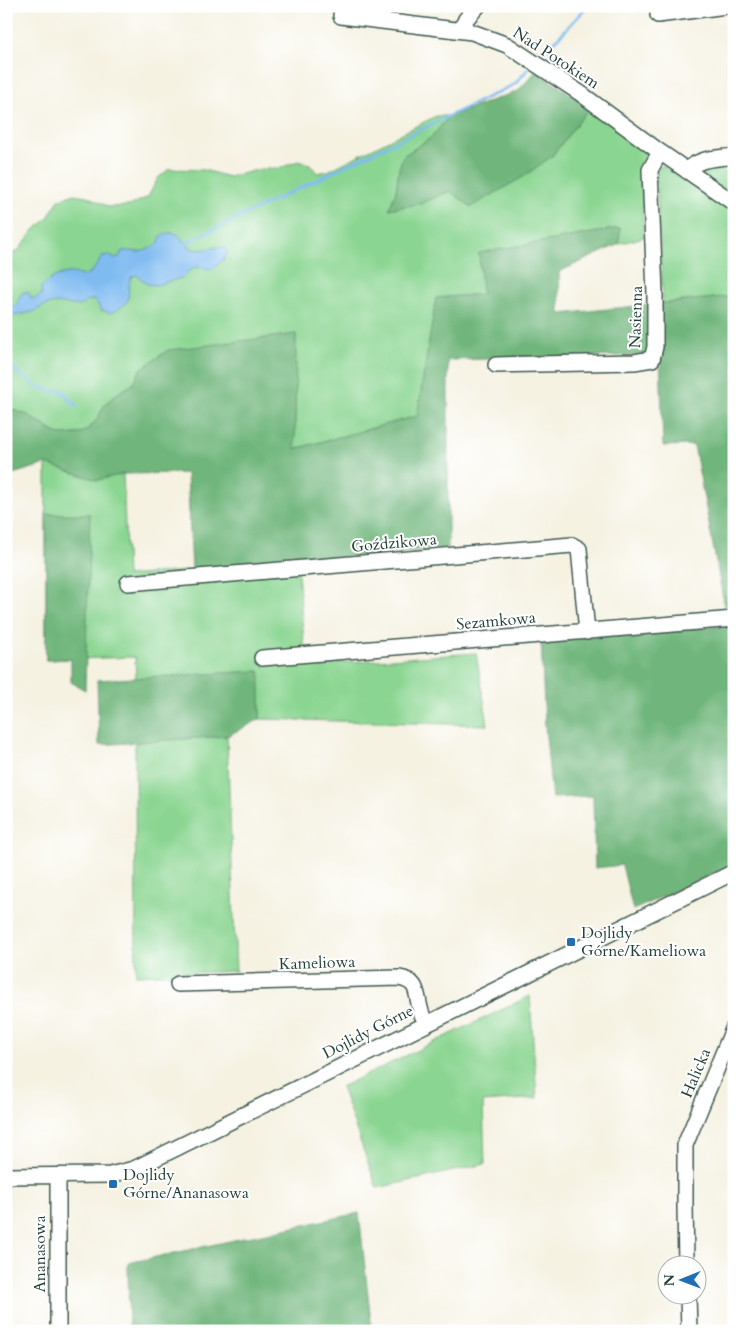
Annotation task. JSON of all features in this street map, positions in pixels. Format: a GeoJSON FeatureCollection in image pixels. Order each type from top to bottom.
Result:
{"type":"FeatureCollection","features":[{"type":"Feature","properties":{"kind":"street","name":"Nad Potokiem"},"geometry":{"type":"LineString","coordinates":[[342,6],[341,16],[472,32],[507,45],[580,93],[660,152],[734,203]]}},
{"type":"Feature","properties":{"kind":"street"},"geometry":{"type":"LineString","coordinates":[[460,30],[466,19],[478,6]]}},
{"type":"Feature","properties":{"kind":"street"},"geometry":{"type":"LineString","coordinates":[[658,14],[726,6]]}},
{"type":"Feature","properties":{"kind":"street","name":"Nasienna"},"geometry":{"type":"LineString","coordinates":[[496,365],[634,362],[652,359],[656,347],[650,170],[660,152]]}},
{"type":"Feature","properties":{"kind":"street"},"geometry":{"type":"LineString","coordinates":[[687,171],[692,165],[700,161],[734,156]]}},
{"type":"Feature","properties":{"kind":"street","name":"Goździkowa"},"geometry":{"type":"LineString","coordinates":[[128,583],[572,545],[579,549],[587,632]]}},
{"type":"Feature","properties":{"kind":"street","name":"Sezamkowa"},"geometry":{"type":"LineString","coordinates":[[262,658],[734,619]]}},
{"type":"Feature","properties":{"kind":"street","name":"Dojlidy Górne"},"geometry":{"type":"LineString","coordinates":[[6,1176],[110,1175],[134,1168],[734,872]]}},
{"type":"Feature","properties":{"kind":"street","name":"Kameliowa"},"geometry":{"type":"LineString","coordinates":[[178,984],[398,978],[408,981],[415,988],[420,1011],[426,1023]]}},
{"type":"Feature","properties":{"kind":"street","name":"Halicka"},"geometry":{"type":"LineString","coordinates":[[686,1254],[684,1153],[690,1133],[734,1027]]}},
{"type":"Feature","properties":{"kind":"street","name":"Ananasowa"},"geometry":{"type":"LineString","coordinates":[[58,1176],[58,1331]]}},
{"type":"Feature","properties":{"kind":"street"},"geometry":{"type":"LineString","coordinates":[[689,1304],[690,1331]]}},
{"type":"Feature","properties":{"kind":"green space"},"geometry":{"type":"Polygon","coordinates":[[[536,71],[590,107],[552,156],[523,177],[471,207],[450,191],[420,204],[389,209],[396,192],[403,156],[432,137],[449,116],[518,91],[536,71]]]}},
{"type":"Feature","properties":{"kind":"green space"},"geometry":{"type":"Polygon","coordinates":[[[590,107],[649,155],[641,167],[644,237],[619,244],[620,228],[480,253],[482,294],[436,298],[418,416],[294,449],[296,334],[153,362],[141,369],[133,384],[105,404],[89,429],[78,434],[59,435],[42,424],[13,410],[6,412],[6,257],[19,250],[33,231],[47,219],[58,201],[63,198],[74,194],[87,196],[109,207],[129,206],[148,197],[158,178],[169,169],[204,170],[229,177],[257,170],[280,168],[298,161],[310,164],[317,173],[328,171],[436,116],[449,116],[432,137],[403,156],[396,192],[390,208],[420,204],[450,191],[552,156],[590,107]]]}},
{"type":"Feature","properties":{"kind":"green space"},"geometry":{"type":"Polygon","coordinates":[[[662,165],[690,185],[703,170],[734,166],[734,296],[663,303],[656,173],[662,165]]]}},
{"type":"Feature","properties":{"kind":"green space"},"geometry":{"type":"Polygon","coordinates":[[[620,228],[619,244],[559,272],[560,314],[734,296],[734,613],[726,614],[694,445],[663,446],[660,355],[448,360],[448,548],[192,570],[187,473],[123,474],[97,480],[46,464],[6,476],[6,412],[13,410],[26,414],[59,435],[78,434],[89,429],[105,404],[133,384],[141,369],[168,350],[296,334],[295,449],[417,416],[436,298],[482,294],[479,253],[620,228]]]}},
{"type":"Feature","properties":{"kind":"green space"},"geometry":{"type":"Polygon","coordinates":[[[46,464],[97,480],[123,474],[127,576],[297,561],[306,665],[476,653],[488,725],[260,719],[259,671],[136,678],[135,657],[46,660],[46,464]]]}},
{"type":"Feature","properties":{"kind":"green space"},"geometry":{"type":"Polygon","coordinates":[[[46,514],[90,514],[85,690],[71,682],[71,659],[46,660],[46,514]]]}},
{"type":"Feature","properties":{"kind":"green space"},"geometry":{"type":"Polygon","coordinates":[[[734,625],[734,864],[633,910],[622,865],[595,868],[593,796],[552,798],[545,726],[541,640],[734,625]]]}},
{"type":"Feature","properties":{"kind":"green space"},"geometry":{"type":"Polygon","coordinates":[[[260,671],[260,719],[227,736],[99,745],[97,680],[260,671]]]}},
{"type":"Feature","properties":{"kind":"green space"},"geometry":{"type":"Polygon","coordinates":[[[227,736],[236,971],[136,975],[135,742],[227,736]]]}},
{"type":"Feature","properties":{"kind":"green space"},"geometry":{"type":"Polygon","coordinates":[[[530,996],[537,1098],[483,1102],[485,1164],[377,1188],[341,1087],[530,996]]]}},
{"type":"Feature","properties":{"kind":"green space"},"geometry":{"type":"Polygon","coordinates":[[[359,1213],[372,1331],[129,1331],[128,1263],[359,1213]]]}},
{"type":"Feature","properties":{"kind":"water"},"geometry":{"type":"Polygon","coordinates":[[[175,233],[182,240],[188,242],[190,248],[203,250],[225,247],[227,253],[224,259],[213,269],[196,267],[182,278],[156,285],[147,284],[137,275],[131,277],[127,301],[119,309],[111,313],[101,310],[95,300],[87,301],[80,306],[56,303],[44,306],[33,312],[6,317],[6,309],[18,304],[23,292],[28,292],[32,299],[38,297],[42,294],[41,287],[55,277],[65,273],[86,275],[94,269],[102,256],[108,255],[113,258],[119,257],[122,251],[144,251],[158,244],[161,236],[175,233]]]}},
{"type":"Feature","properties":{"kind":"waterway"},"geometry":{"type":"LineString","coordinates":[[539,58],[588,6]]}},
{"type":"Feature","properties":{"kind":"waterway"},"geometry":{"type":"LineString","coordinates":[[186,243],[515,84],[529,68]]}},
{"type":"Feature","properties":{"kind":"waterway"},"geometry":{"type":"LineString","coordinates":[[6,357],[16,371],[37,388],[47,388],[51,392],[61,390],[77,407]]}},
{"type":"Feature","properties":{"kind":"place","name":"Dojlidy Górne/Kameliowa"},"geometry":{"type":"Point","coordinates":[571,942]}},
{"type":"Feature","properties":{"kind":"place","name":"Dojlidy Górne/Ananasowa"},"geometry":{"type":"Point","coordinates":[113,1184]}}]}
